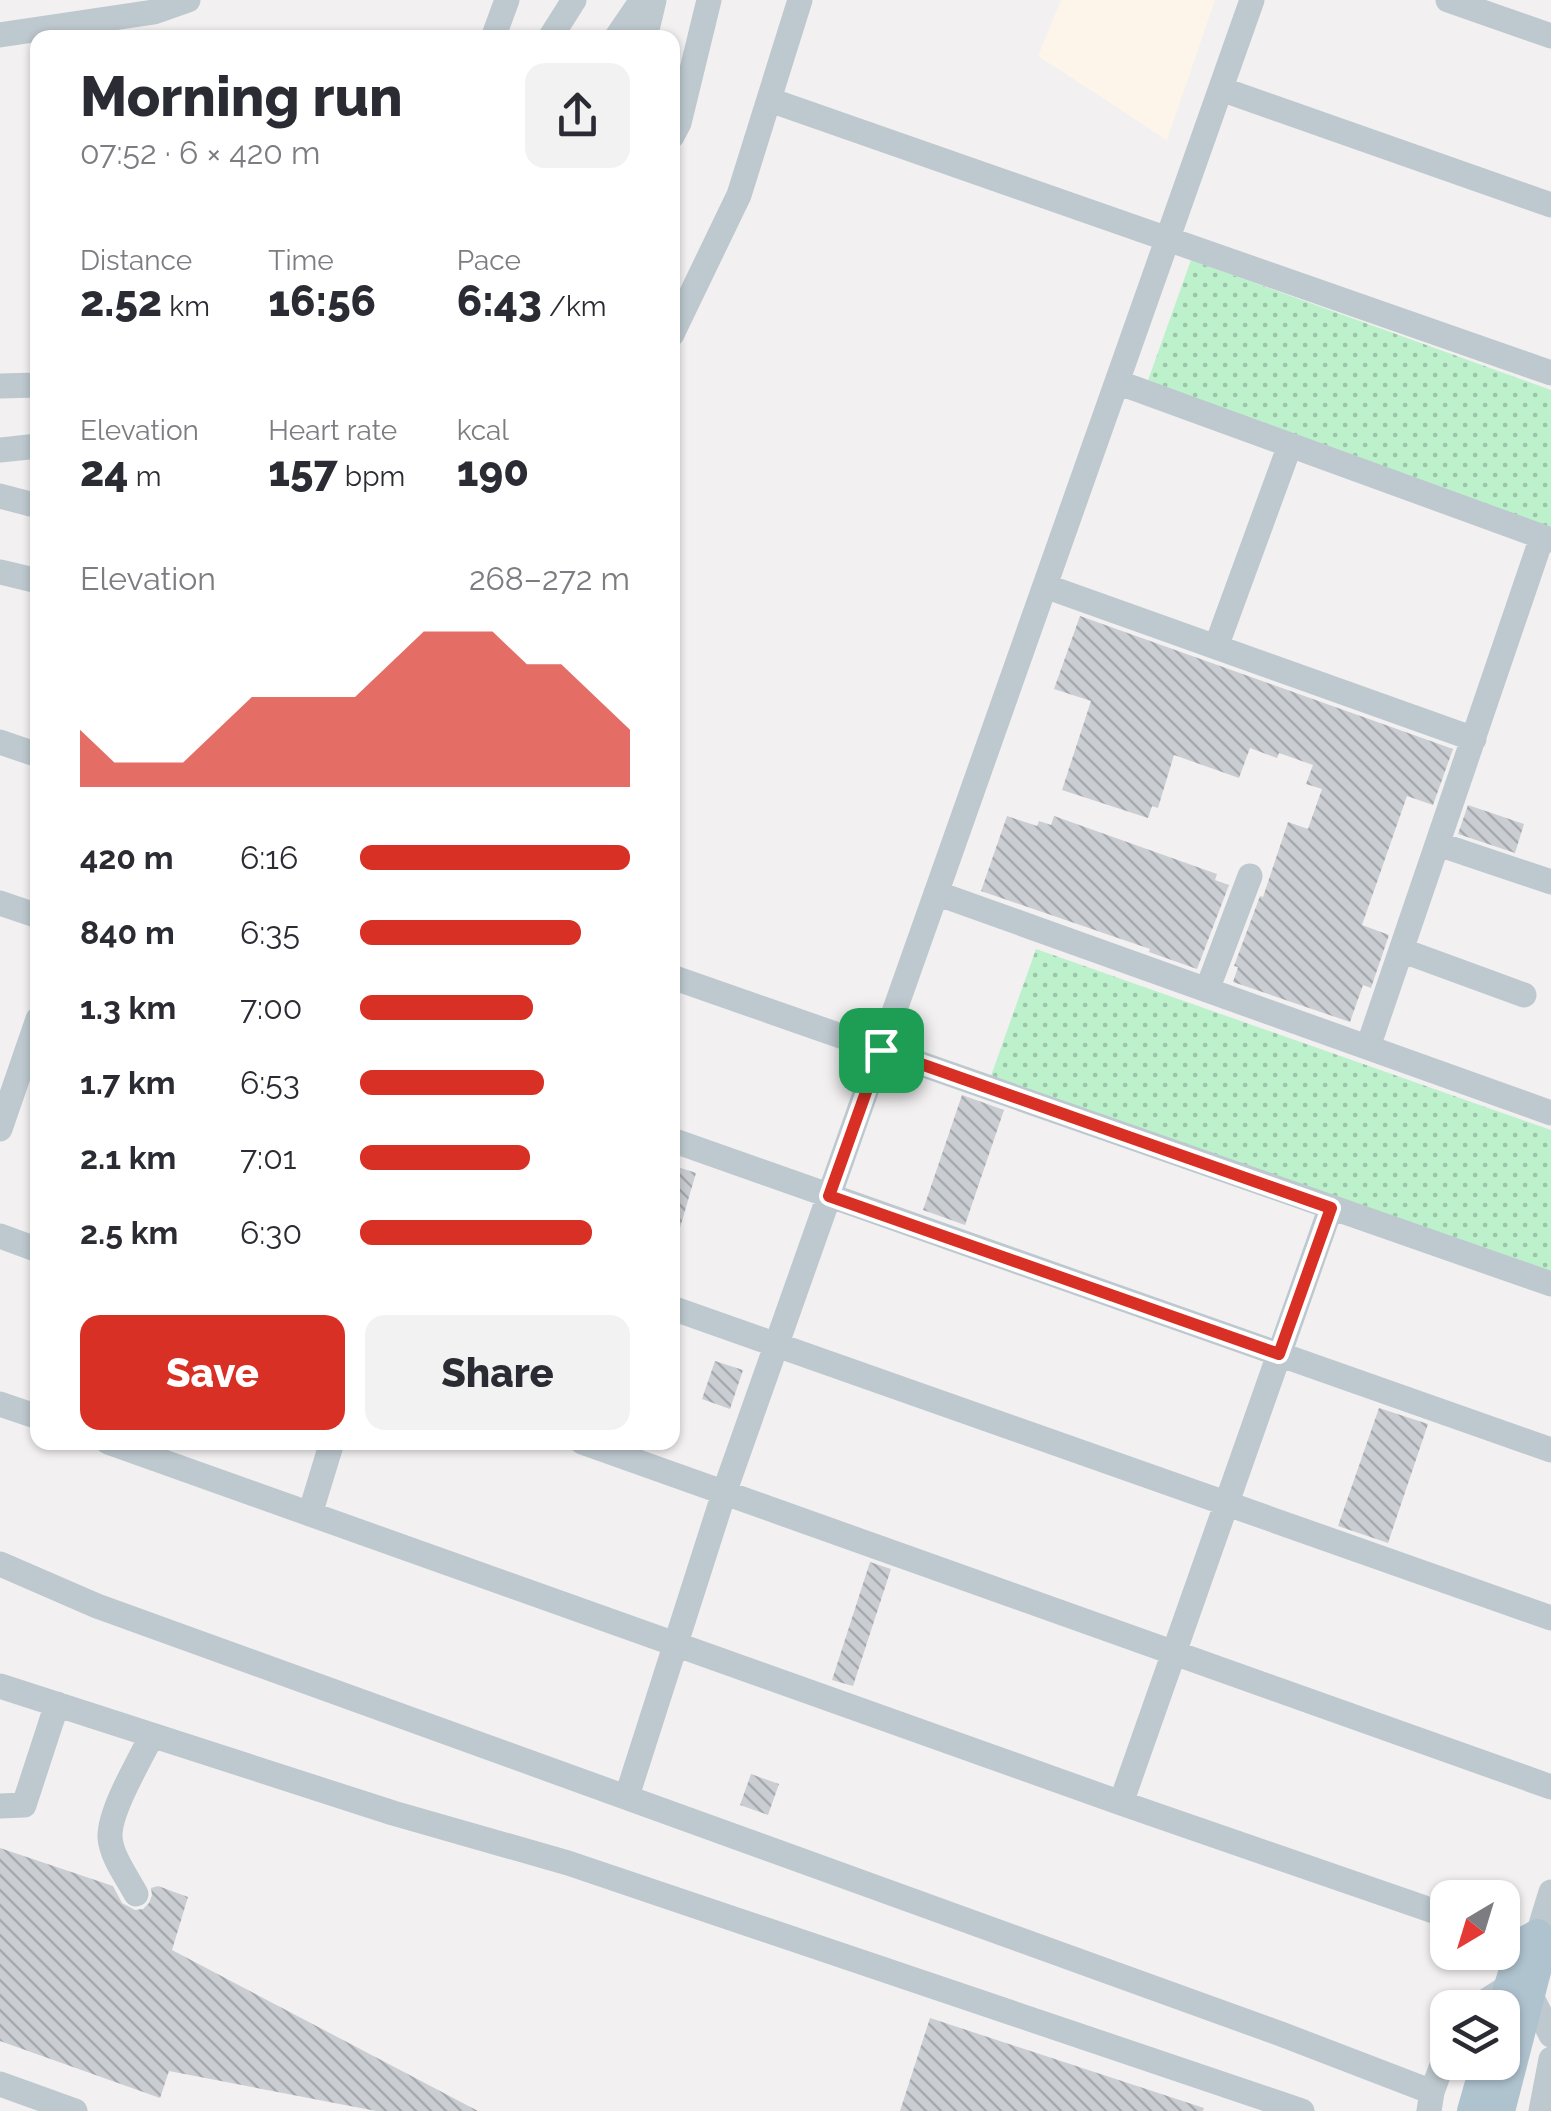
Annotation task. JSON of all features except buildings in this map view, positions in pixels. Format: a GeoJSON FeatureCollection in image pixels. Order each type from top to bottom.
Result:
{"type":"FeatureCollection","features":[{"type":"Feature","properties":{"kind":"main road"},"geometry":{"type":"LineString","coordinates":[[1514,1990],[1526,1939]]}},
{"type":"Feature","properties":{"kind":"main road"},"geometry":{"type":"LineString","coordinates":[[1472,2111],[1481,2080]]}},
{"type":"Feature","properties":{"kind":"main road"},"geometry":{"type":"LineString","coordinates":[[1500,2111],[1504,2080]]}},
{"type":"Feature","properties":{"kind":"street"},"geometry":{"type":"LineString","coordinates":[[33,30],[154,12],[188,0]]}},
{"type":"Feature","properties":{"kind":"street"},"geometry":{"type":"LineString","coordinates":[[496,30],[507,0]]}},
{"type":"Feature","properties":{"kind":"street"},"geometry":{"type":"LineString","coordinates":[[555,30],[574,0]]}},
{"type":"Feature","properties":{"kind":"street"},"geometry":{"type":"LineString","coordinates":[[621,30],[642,0]]}},
{"type":"Feature","properties":{"kind":"street"},"geometry":{"type":"LineString","coordinates":[[647,30],[654,0]]}},
{"type":"Feature","properties":{"kind":"street"},"geometry":{"type":"LineString","coordinates":[[680,96],[709,0]]}},
{"type":"Feature","properties":{"kind":"street"},"geometry":{"type":"LineString","coordinates":[[680,317],[739,195],[800,0]]}},
{"type":"Feature","properties":{"kind":"street"},"geometry":{"type":"LineString","coordinates":[[626,1796],[724,1493],[1252,0]]}},
{"type":"Feature","properties":{"kind":"street"},"geometry":{"type":"LineString","coordinates":[[1448,0],[1551,36]]}},
{"type":"Feature","properties":{"kind":"street"},"geometry":{"type":"LineString","coordinates":[[0,35],[30,31]]}},
{"type":"Feature","properties":{"kind":"street"},"geometry":{"type":"LineString","coordinates":[[1220,89],[1551,205]]}},
{"type":"Feature","properties":{"kind":"street"},"geometry":{"type":"LineString","coordinates":[[770,100],[1551,373]]}},
{"type":"Feature","properties":{"kind":"street"},"geometry":{"type":"LineString","coordinates":[[1117,382],[1547,539],[1368,1047]]}},
{"type":"Feature","properties":{"kind":"street"},"geometry":{"type":"LineString","coordinates":[[0,386],[30,385]]}},
{"type":"Feature","properties":{"kind":"street"},"geometry":{"type":"LineString","coordinates":[[1216,647],[1290,445]]}},
{"type":"Feature","properties":{"kind":"street"},"geometry":{"type":"LineString","coordinates":[[0,450],[30,447]]}},
{"type":"Feature","properties":{"kind":"street"},"geometry":{"type":"LineString","coordinates":[[0,496],[30,504]]}},
{"type":"Feature","properties":{"kind":"street"},"geometry":{"type":"LineString","coordinates":[[0,572],[30,579]]}},
{"type":"Feature","properties":{"kind":"street"},"geometry":{"type":"LineString","coordinates":[[1045,586],[1474,739]]}},
{"type":"Feature","properties":{"kind":"street"},"geometry":{"type":"LineString","coordinates":[[0,742],[30,752]]}},
{"type":"Feature","properties":{"kind":"street"},"geometry":{"type":"LineString","coordinates":[[1438,844],[1551,882]]}},
{"type":"Feature","properties":{"kind":"street"},"geometry":{"type":"LineString","coordinates":[[1206,990],[1250,876]]}},
{"type":"Feature","properties":{"kind":"street"},"geometry":{"type":"LineString","coordinates":[[936,893],[1551,1113]]}},
{"type":"Feature","properties":{"kind":"street"},"geometry":{"type":"LineString","coordinates":[[0,902],[30,913]]}},
{"type":"Feature","properties":{"kind":"street"},"geometry":{"type":"LineString","coordinates":[[1402,950],[1524,994]]}},
{"type":"Feature","properties":{"kind":"street"},"geometry":{"type":"LineString","coordinates":[[680,980],[1551,1284]]}},
{"type":"Feature","properties":{"kind":"street"},"geometry":{"type":"LineString","coordinates":[[0,1129],[30,1042]]}},
{"type":"Feature","properties":{"kind":"street"},"geometry":{"type":"LineString","coordinates":[[680,1143],[1551,1450]]}},
{"type":"Feature","properties":{"kind":"street"},"geometry":{"type":"LineString","coordinates":[[1122,1803],[1331,1208]]}},
{"type":"Feature","properties":{"kind":"street"},"geometry":{"type":"LineString","coordinates":[[0,1236],[30,1247]]}},
{"type":"Feature","properties":{"kind":"street"},"geometry":{"type":"LineString","coordinates":[[680,1311],[1551,1618]]}},
{"type":"Feature","properties":{"kind":"street"},"geometry":{"type":"LineString","coordinates":[[0,1404],[30,1415]]}},
{"type":"Feature","properties":{"kind":"street"},"geometry":{"type":"LineString","coordinates":[[130,1450],[1430,1910]]}},
{"type":"Feature","properties":{"kind":"street"},"geometry":{"type":"LineString","coordinates":[[310,1514],[330,1450]]}},
{"type":"Feature","properties":{"kind":"street"},"geometry":{"type":"LineString","coordinates":[[604,1450],[1551,1787]]}},
{"type":"Feature","properties":{"kind":"street"},"geometry":{"type":"LineString","coordinates":[[0,1564],[97,1606],[1281,2034],[1430,2102]]}},
{"type":"Feature","properties":{"kind":"street"},"geometry":{"type":"LineString","coordinates":[[0,1686],[393,1813],[568,1863],[1302,2111]]}},
{"type":"Feature","properties":{"kind":"street"},"geometry":{"type":"LineString","coordinates":[[0,1806],[24,1804],[57,1704]]}},
{"type":"Feature","properties":{"kind":"street"},"geometry":{"type":"LineString","coordinates":[[136,1894],[110,1839],[112,1818],[152,1735]]}},
{"type":"Feature","properties":{"kind":"street"},"geometry":{"type":"LineString","coordinates":[[1526,1939],[1551,1892]]}},
{"type":"Feature","properties":{"kind":"street"},"geometry":{"type":"LineString","coordinates":[[1520,2003],[1551,2035]]}},
{"type":"Feature","properties":{"kind":"street"},"geometry":{"type":"LineString","coordinates":[[1540,2111],[1551,2058]]}},
{"type":"Feature","properties":{"kind":"street"},"geometry":{"type":"LineString","coordinates":[[0,2084],[75,2111]]}},
{"type":"Feature","properties":{"kind":"shaded area"},"geometry":{"type":"Polygon","coordinates":[[[1061,0],[1215,0],[1167,140],[1038,56],[1061,0]]]}},
{"type":"Feature","properties":{"kind":"green space"},"geometry":{"type":"Polygon","coordinates":[[[1191,260],[1551,390],[1551,532],[1146,386],[1191,260]]]}},
{"type":"Feature","properties":{"kind":"green space"},"geometry":{"type":"Polygon","coordinates":[[[1036,949],[1551,1130],[1551,1274],[991,1076],[1036,949]]]}},
{"type":"Feature","properties":{"kind":"route"},"geometry":{"type":"LineString","coordinates":[[881,1050],[1331,1208],[1279,1354],[829,1196],[881,1050]]}}]}
